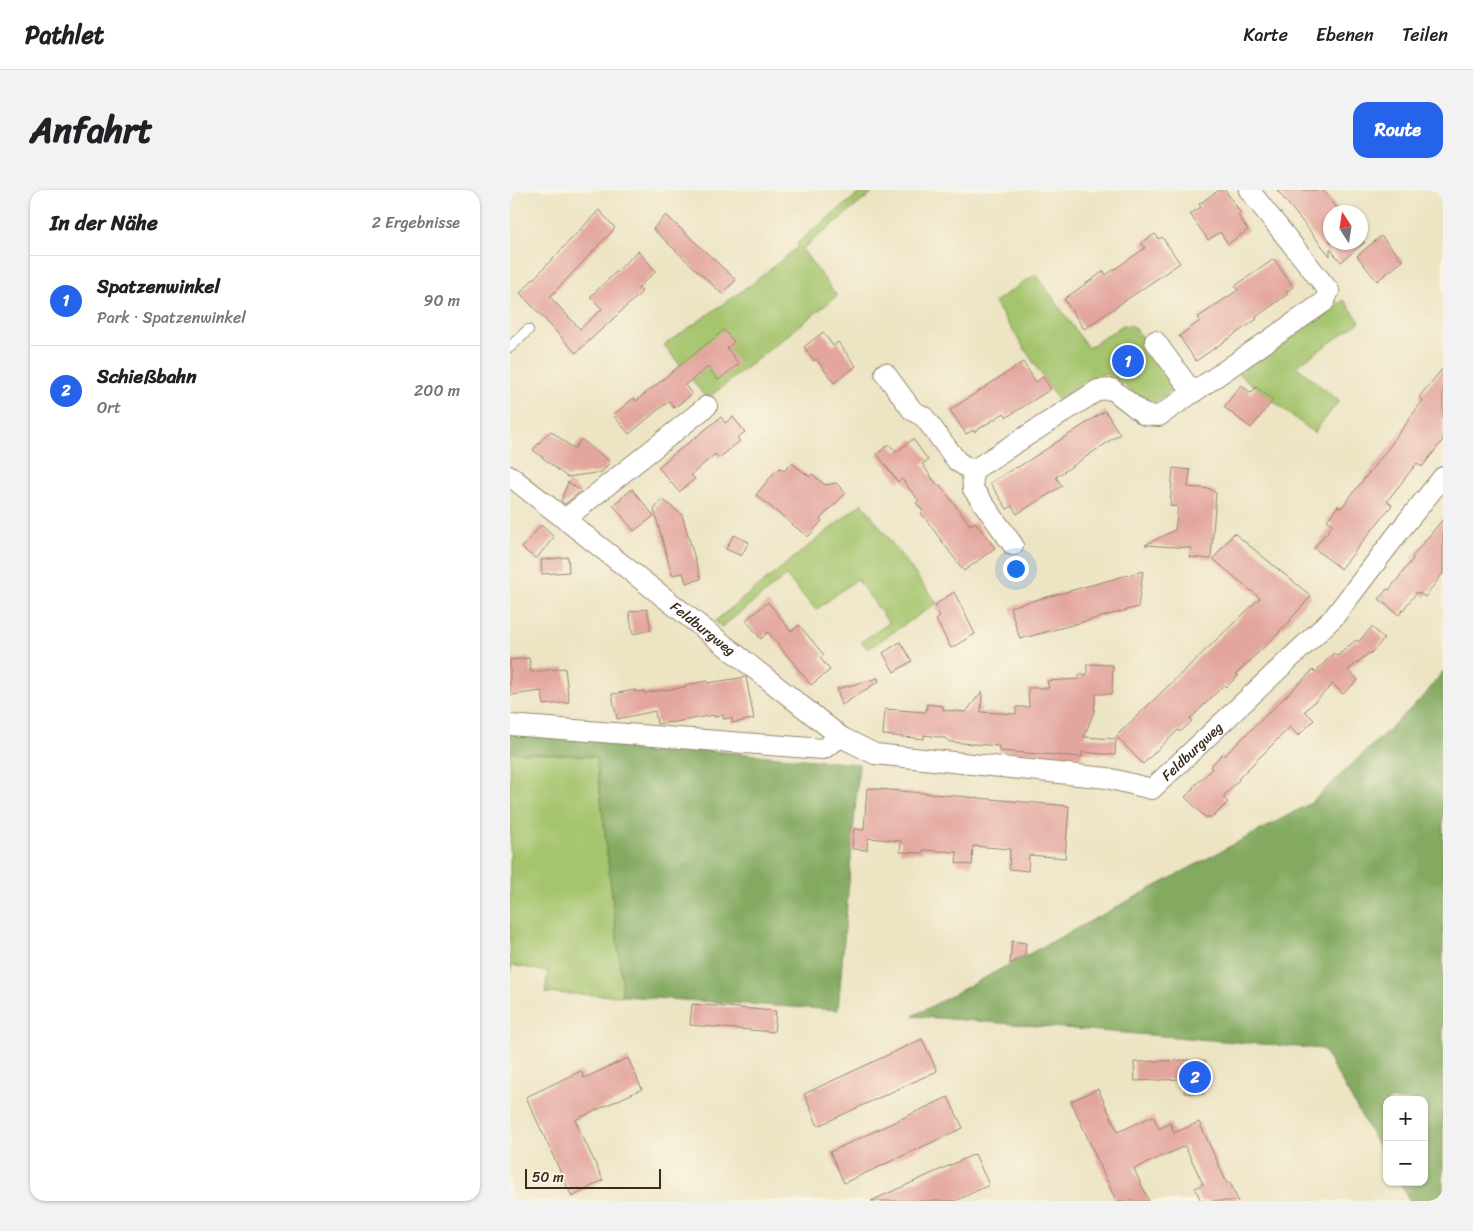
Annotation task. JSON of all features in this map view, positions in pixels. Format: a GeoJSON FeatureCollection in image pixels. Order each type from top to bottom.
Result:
{"type":"FeatureCollection","features":[{"type":"Feature","properties":{"kind":"street"},"geometry":{"type":"LineString","coordinates":[[972,471],[1098,390],[1112,389],[1145,415],[1159,416],[1324,302],[1329,291],[1249,190]]}},
{"type":"Feature","properties":{"kind":"street"},"geometry":{"type":"LineString","coordinates":[[1155,341],[1193,393]]}},
{"type":"Feature","properties":{"kind":"street"},"geometry":{"type":"LineString","coordinates":[[885,373],[912,410],[924,417],[957,461],[972,471]]}},
{"type":"Feature","properties":{"kind":"street"},"geometry":{"type":"LineString","coordinates":[[565,520],[707,406]]}},
{"type":"Feature","properties":{"kind":"street"},"geometry":{"type":"LineString","coordinates":[[972,471],[973,489],[1013,545]]}},
{"type":"Feature","properties":{"kind":"street","name":"Feldburgweg"},"geometry":{"type":"LineString","coordinates":[[510,476],[841,736],[875,754],[1107,778],[1152,788],[1334,617],[1405,524],[1443,478]]}},
{"type":"Feature","properties":{"kind":"street"},"geometry":{"type":"LineString","coordinates":[[510,724],[823,749],[841,736]]}},
{"type":"Feature","properties":{"kind":"lane"},"geometry":{"type":"LineString","coordinates":[[510,347],[528,330]]}},
{"type":"Feature","properties":{"kind":"green space"},"geometry":{"type":"Polygon","coordinates":[[[863,190],[876,190],[802,249],[837,296],[707,399],[664,345],[752,284],[799,246],[797,243],[863,190]]]}},
{"type":"Feature","properties":{"kind":"green space"},"geometry":{"type":"Polygon","coordinates":[[[1036,274],[1088,348],[1123,325],[1133,326],[1175,379],[1177,384],[1174,389],[1150,405],[1147,405],[1119,381],[1107,374],[1103,374],[1087,381],[1058,400],[994,302],[1036,274]]]}},
{"type":"Feature","properties":{"kind":"green space"},"geometry":{"type":"Polygon","coordinates":[[[1344,300],[1360,322],[1296,366],[1339,401],[1314,433],[1238,373],[1344,300]]]}},
{"type":"Feature","properties":{"kind":"green space"},"geometry":{"type":"Polygon","coordinates":[[[862,503],[937,603],[868,649],[861,642],[889,623],[857,579],[816,610],[786,576],[722,627],[715,621],[862,503]]]}},
{"type":"Feature","properties":{"kind":"green space"},"geometry":{"type":"Polygon","coordinates":[[[1443,671],[1443,1201],[1410,1201],[1401,1186],[1428,1186],[1428,1096],[1383,1096],[1383,1154],[1323,1049],[913,1016],[1311,803],[1425,695],[1443,671]]]}},
{"type":"Feature","properties":{"kind":"green space"},"geometry":{"type":"Polygon","coordinates":[[[510,733],[859,764],[838,1010],[622,996],[622,982],[596,757],[510,752],[510,733]]]}},
{"type":"Feature","properties":{"kind":"green space"},"geometry":{"type":"Polygon","coordinates":[[[510,752],[596,757],[622,982],[622,996],[545,993],[548,972],[512,965],[510,974],[510,752]]]}},
{"type":"Feature","properties":{"kind":"building"},"geometry":{"type":"Polygon","coordinates":[[[1219,190],[1225,190],[1241,213],[1238,215],[1248,230],[1228,244],[1220,232],[1208,240],[1190,214],[1201,207],[1199,204],[1219,190]]]}},
{"type":"Feature","properties":{"kind":"building"},"geometry":{"type":"Polygon","coordinates":[[[1277,190],[1323,190],[1335,205],[1323,205],[1323,247],[1277,190]]]}},
{"type":"Feature","properties":{"kind":"building"},"geometry":{"type":"Polygon","coordinates":[[[599,210],[615,228],[550,297],[580,329],[602,309],[590,297],[638,251],[656,271],[638,288],[642,292],[576,353],[520,293],[599,210]]]}},
{"type":"Feature","properties":{"kind":"building"},"geometry":{"type":"Polygon","coordinates":[[[666,215],[736,280],[722,294],[653,229],[666,215]]]}},
{"type":"Feature","properties":{"kind":"building"},"geometry":{"type":"Polygon","coordinates":[[[1155,234],[1159,239],[1162,237],[1180,263],[1084,329],[1064,299],[1104,271],[1106,275],[1145,248],[1141,243],[1155,234]]]}},
{"type":"Feature","properties":{"kind":"building"},"geometry":{"type":"Polygon","coordinates":[[[1381,236],[1403,261],[1377,281],[1357,256],[1364,250],[1368,250],[1368,247],[1381,236]]]}},
{"type":"Feature","properties":{"kind":"building"},"geometry":{"type":"Polygon","coordinates":[[[1331,250],[1355,250],[1341,262],[1331,250]]]}},
{"type":"Feature","properties":{"kind":"building"},"geometry":{"type":"Polygon","coordinates":[[[1274,259],[1293,287],[1286,292],[1288,294],[1256,317],[1257,319],[1196,361],[1179,336],[1200,321],[1197,318],[1238,290],[1235,286],[1274,259]]]}},
{"type":"Feature","properties":{"kind":"building"},"geometry":{"type":"Polygon","coordinates":[[[724,330],[734,342],[727,348],[739,364],[718,380],[708,367],[685,385],[692,394],[674,408],[669,401],[629,434],[613,415],[634,398],[636,401],[724,330]]]}},
{"type":"Feature","properties":{"kind":"building"},"geometry":{"type":"Polygon","coordinates":[[[823,332],[833,346],[838,342],[856,366],[834,383],[816,359],[814,361],[804,347],[823,332]]]}},
{"type":"Feature","properties":{"kind":"building"},"geometry":{"type":"Polygon","coordinates":[[[1023,362],[1036,382],[1043,377],[1051,389],[1007,417],[1004,413],[974,432],[973,430],[966,434],[950,410],[1023,362]]]}},
{"type":"Feature","properties":{"kind":"building"},"geometry":{"type":"Polygon","coordinates":[[[1443,368],[1443,440],[1422,467],[1417,463],[1387,501],[1392,505],[1341,569],[1314,548],[1333,525],[1327,520],[1338,506],[1341,508],[1387,450],[1423,400],[1419,397],[1443,368]]]}},
{"type":"Feature","properties":{"kind":"building"},"geometry":{"type":"Polygon","coordinates":[[[1241,385],[1251,393],[1256,387],[1273,400],[1251,428],[1224,407],[1241,385]]]}},
{"type":"Feature","properties":{"kind":"building"},"geometry":{"type":"Polygon","coordinates":[[[1105,411],[1120,434],[1056,477],[1062,486],[1017,514],[1012,506],[1007,509],[990,483],[1017,468],[1105,411]]]}},
{"type":"Feature","properties":{"kind":"building"},"geometry":{"type":"Polygon","coordinates":[[[721,417],[725,423],[733,417],[745,432],[737,438],[740,441],[719,458],[715,454],[691,475],[695,479],[679,492],[658,467],[721,417]]]}},
{"type":"Feature","properties":{"kind":"building"},"geometry":{"type":"Polygon","coordinates":[[[551,431],[574,449],[581,439],[610,462],[602,472],[567,477],[533,450],[551,431]]]}},
{"type":"Feature","properties":{"kind":"building"},"geometry":{"type":"Polygon","coordinates":[[[913,439],[928,460],[922,464],[938,486],[940,485],[970,525],[975,522],[995,548],[964,571],[921,513],[923,511],[916,503],[919,501],[902,479],[898,482],[877,454],[889,444],[896,452],[913,439]]]}},
{"type":"Feature","properties":{"kind":"building"},"geometry":{"type":"Polygon","coordinates":[[[792,463],[810,477],[812,474],[825,485],[836,483],[846,493],[820,519],[822,521],[808,537],[756,495],[776,470],[780,468],[784,471],[792,463]]]}},
{"type":"Feature","properties":{"kind":"building"},"geometry":{"type":"Polygon","coordinates":[[[1173,468],[1190,470],[1188,487],[1210,489],[1216,493],[1211,559],[1190,557],[1191,548],[1145,545],[1175,530],[1178,507],[1170,506],[1173,468]]]}},
{"type":"Feature","properties":{"kind":"building"},"geometry":{"type":"Polygon","coordinates":[[[568,482],[581,491],[565,504],[561,501],[568,482]]]}},
{"type":"Feature","properties":{"kind":"building"},"geometry":{"type":"Polygon","coordinates":[[[632,489],[654,516],[634,531],[613,505],[632,489]]]}},
{"type":"Feature","properties":{"kind":"building"},"geometry":{"type":"Polygon","coordinates":[[[662,499],[682,515],[701,579],[686,583],[683,573],[672,575],[654,510],[662,499]]]}},
{"type":"Feature","properties":{"kind":"building"},"geometry":{"type":"Polygon","coordinates":[[[1443,519],[1443,573],[1425,597],[1417,592],[1399,615],[1379,599],[1387,589],[1389,590],[1413,559],[1412,557],[1443,519]]]}},
{"type":"Feature","properties":{"kind":"building"},"geometry":{"type":"Polygon","coordinates":[[[541,525],[554,537],[536,559],[522,548],[541,525]]]}},
{"type":"Feature","properties":{"kind":"building"},"geometry":{"type":"Polygon","coordinates":[[[1234,533],[1311,596],[1291,621],[1236,674],[1238,676],[1226,687],[1224,685],[1190,719],[1192,721],[1180,732],[1178,730],[1143,764],[1116,736],[1260,598],[1213,559],[1234,533]]]}},
{"type":"Feature","properties":{"kind":"building"},"geometry":{"type":"Polygon","coordinates":[[[734,535],[749,542],[741,556],[726,549],[734,535]]]}},
{"type":"Feature","properties":{"kind":"building"},"geometry":{"type":"Polygon","coordinates":[[[568,557],[569,572],[542,574],[541,560],[568,557]]]}},
{"type":"Feature","properties":{"kind":"building"},"geometry":{"type":"Polygon","coordinates":[[[1143,571],[1138,607],[1020,639],[1010,607],[1143,571]]]}},
{"type":"Feature","properties":{"kind":"building"},"geometry":{"type":"Polygon","coordinates":[[[954,592],[975,634],[951,648],[936,620],[940,617],[935,605],[954,592]]]}},
{"type":"Feature","properties":{"kind":"building"},"geometry":{"type":"Polygon","coordinates":[[[768,602],[791,631],[799,625],[824,655],[820,658],[830,670],[811,685],[768,632],[761,639],[746,620],[768,602]]]}},
{"type":"Feature","properties":{"kind":"building"},"geometry":{"type":"Polygon","coordinates":[[[647,609],[651,630],[633,634],[629,612],[647,609]]]}},
{"type":"Feature","properties":{"kind":"building"},"geometry":{"type":"Polygon","coordinates":[[[1372,627],[1384,639],[1370,654],[1348,670],[1358,680],[1343,694],[1333,684],[1305,711],[1314,720],[1298,736],[1290,727],[1238,779],[1223,797],[1228,802],[1213,817],[1205,817],[1185,797],[1212,769],[1210,767],[1222,754],[1224,756],[1313,670],[1315,672],[1334,653],[1337,656],[1356,640],[1358,642],[1372,627]]]}},
{"type":"Feature","properties":{"kind":"building"},"geometry":{"type":"Polygon","coordinates":[[[900,642],[912,661],[894,672],[883,653],[900,642]]]}},
{"type":"Feature","properties":{"kind":"building"},"geometry":{"type":"Polygon","coordinates":[[[529,658],[531,672],[565,668],[569,702],[544,705],[542,691],[510,695],[510,660],[529,658]]]}},
{"type":"Feature","properties":{"kind":"building"},"geometry":{"type":"Polygon","coordinates":[[[1087,664],[1113,665],[1112,694],[1096,694],[1094,712],[1084,737],[1116,739],[1115,755],[1082,752],[1082,757],[999,751],[999,746],[950,742],[945,738],[924,735],[924,739],[883,735],[885,709],[926,712],[927,704],[943,706],[943,710],[966,712],[982,691],[981,712],[1016,714],[1016,707],[1029,707],[1028,688],[1049,688],[1047,681],[1079,679],[1079,674],[1087,675],[1087,664]]]}},
{"type":"Feature","properties":{"kind":"building"},"geometry":{"type":"Polygon","coordinates":[[[746,677],[754,719],[732,723],[732,718],[723,719],[723,715],[714,717],[713,715],[657,724],[655,711],[617,719],[612,694],[635,690],[635,692],[644,691],[644,693],[685,687],[685,685],[708,681],[708,683],[746,677]]]}},
{"type":"Feature","properties":{"kind":"building"},"geometry":{"type":"Polygon","coordinates":[[[878,678],[879,681],[842,705],[837,689],[878,678]]]}},
{"type":"Feature","properties":{"kind":"building"},"geometry":{"type":"Polygon","coordinates":[[[867,788],[1069,806],[1065,858],[1029,855],[1028,871],[1009,869],[1010,849],[973,846],[972,865],[956,863],[957,852],[923,850],[923,853],[900,852],[901,841],[868,838],[867,850],[852,849],[854,829],[864,830],[867,788]]]}},
{"type":"Feature","properties":{"kind":"building"},"geometry":{"type":"Polygon","coordinates":[[[1012,941],[1026,943],[1025,956],[1010,964],[1012,941]]]}},
{"type":"Feature","properties":{"kind":"building"},"geometry":{"type":"Polygon","coordinates":[[[692,1004],[776,1011],[774,1032],[690,1025],[692,1004]]]}},
{"type":"Feature","properties":{"kind":"building"},"geometry":{"type":"Polygon","coordinates":[[[922,1039],[937,1071],[818,1126],[804,1094],[922,1039]]]}},
{"type":"Feature","properties":{"kind":"building"},"geometry":{"type":"Polygon","coordinates":[[[628,1058],[642,1089],[575,1120],[603,1180],[572,1197],[526,1097],[581,1071],[584,1078],[628,1058]]]}},
{"type":"Feature","properties":{"kind":"building"},"geometry":{"type":"Polygon","coordinates":[[[1205,1061],[1203,1094],[1184,1093],[1185,1079],[1135,1081],[1134,1062],[1205,1061]]]}},
{"type":"Feature","properties":{"kind":"building"},"geometry":{"type":"Polygon","coordinates":[[[1098,1089],[1118,1132],[1153,1116],[1159,1129],[1170,1123],[1174,1133],[1199,1122],[1227,1183],[1230,1182],[1238,1201],[1201,1201],[1195,1188],[1203,1184],[1185,1146],[1134,1169],[1149,1201],[1116,1201],[1071,1101],[1098,1089]]]}},
{"type":"Feature","properties":{"kind":"building"},"geometry":{"type":"Polygon","coordinates":[[[948,1097],[963,1128],[844,1183],[830,1152],[948,1097]]]}},
{"type":"Feature","properties":{"kind":"building"},"geometry":{"type":"Polygon","coordinates":[[[975,1154],[989,1185],[955,1201],[871,1201],[975,1154]]]}},
{"type":"Feature","properties":{"kind":"place","name":"Spatzenwinkel"},"geometry":{"type":"Point","coordinates":[1128,361]}},
{"type":"Feature","properties":{"kind":"place","name":"Schießbahn"},"geometry":{"type":"Point","coordinates":[1195,1077]}}]}
